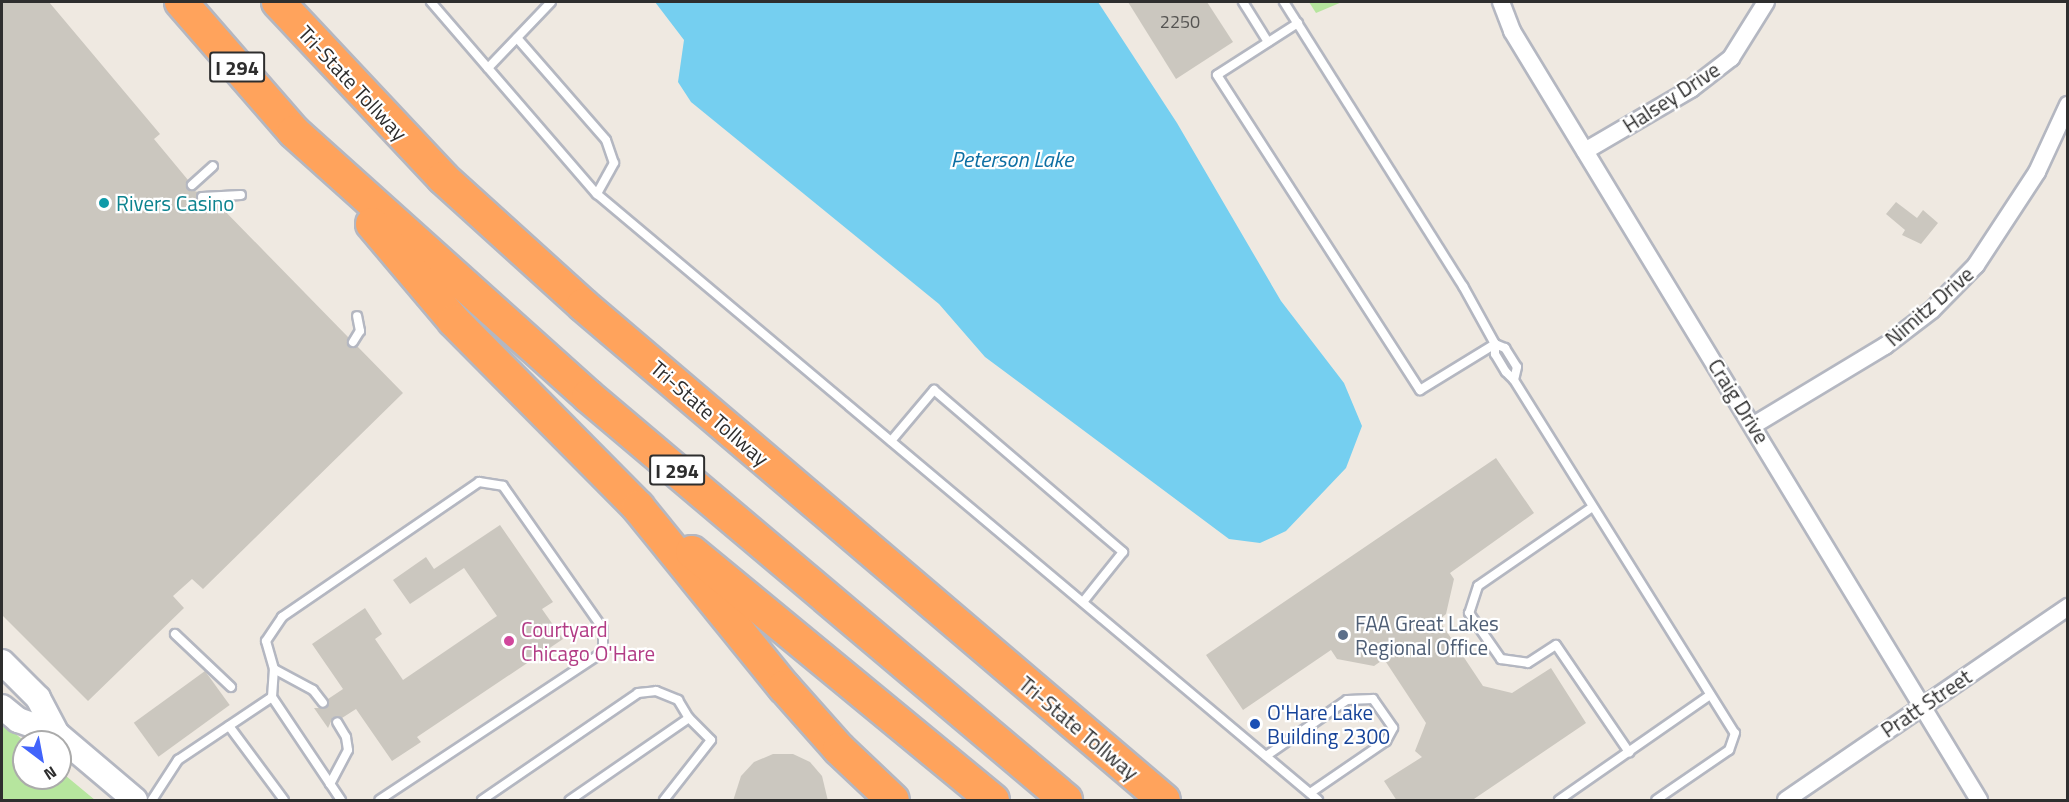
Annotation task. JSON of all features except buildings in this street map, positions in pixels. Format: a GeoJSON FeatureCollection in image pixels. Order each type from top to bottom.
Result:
{"type":"FeatureCollection","features":[{"type":"Feature","properties":{"kind":"highway","name":"I 294"},"geometry":{"type":"LineString","coordinates":[[181,2],[294,132],[588,396],[1066,801]]}},
{"type":"Feature","properties":{"kind":"highway","name":"Tri-State Tollway"},"geometry":{"type":"LineString","coordinates":[[278,2],[443,178],[574,297],[1164,801]]}},
{"type":"Feature","properties":{"kind":"highway"},"geometry":{"type":"LineString","coordinates":[[294,132],[454,321],[638,507],[784,687],[839,749],[893,801]]}},
{"type":"Feature","properties":{"kind":"highway"},"geometry":{"type":"LineString","coordinates":[[638,507],[993,801]]}},
{"type":"Feature","properties":{"kind":"main road"},"geometry":{"type":"LineString","coordinates":[[2,662],[38,698],[55,730]]}},
{"type":"Feature","properties":{"kind":"main road"},"geometry":{"type":"LineString","coordinates":[[2,707],[18,720],[46,730]]}},
{"type":"Feature","properties":{"kind":"main road"},"geometry":{"type":"LineString","coordinates":[[72,747],[135,801]]}},
{"type":"Feature","properties":{"kind":"street","name":"Craig Drive"},"geometry":{"type":"LineString","coordinates":[[1501,2],[1512,31],[1754,425],[1979,801]]}},
{"type":"Feature","properties":{"kind":"street","name":"Halsey Drive"},"geometry":{"type":"LineString","coordinates":[[1585,151],[1691,89],[1731,58],[1766,2]]}},
{"type":"Feature","properties":{"kind":"street","name":"Nimitz Drive"},"geometry":{"type":"LineString","coordinates":[[1754,425],[1885,346],[1932,310],[1976,265],[2037,172],[2067,105]]}},
{"type":"Feature","properties":{"kind":"street","name":"Pratt Street"},"geometry":{"type":"LineString","coordinates":[[1786,801],[2067,607]]}},
{"type":"Feature","properties":{"kind":"lane"},"geometry":{"type":"LineString","coordinates":[[431,2],[597,194],[1318,801]]}},
{"type":"Feature","properties":{"kind":"lane"},"geometry":{"type":"LineString","coordinates":[[488,68],[551,2]]}},
{"type":"Feature","properties":{"kind":"lane"},"geometry":{"type":"LineString","coordinates":[[1243,2],[1268,42]]}},
{"type":"Feature","properties":{"kind":"lane"},"geometry":{"type":"LineString","coordinates":[[1284,2],[1495,344],[1505,348],[1517,366],[1514,380],[1592,508],[1735,733],[1730,750],[1656,801]]}},
{"type":"Feature","properties":{"kind":"lane"},"geometry":{"type":"LineString","coordinates":[[1298,23],[1217,75],[1420,390],[1495,344]]}},
{"type":"Feature","properties":{"kind":"lane"},"geometry":{"type":"LineString","coordinates":[[517,38],[606,140],[614,163],[597,194]]}},
{"type":"Feature","properties":{"kind":"lane"},"geometry":{"type":"LineString","coordinates":[[192,185],[213,166]]}},
{"type":"Feature","properties":{"kind":"lane"},"geometry":{"type":"LineString","coordinates":[[202,197],[241,195]]}},
{"type":"Feature","properties":{"kind":"lane"},"geometry":{"type":"LineString","coordinates":[[353,342],[360,331],[357,316]]}},
{"type":"Feature","properties":{"kind":"lane"},"geometry":{"type":"LineString","coordinates":[[891,441],[934,390],[1123,552],[1083,602]]}},
{"type":"Feature","properties":{"kind":"lane"},"geometry":{"type":"LineString","coordinates":[[341,801],[272,697],[274,669],[266,641],[282,617],[479,482],[503,486],[603,629],[603,652],[379,801]]}},
{"type":"Feature","properties":{"kind":"lane"},"geometry":{"type":"LineString","coordinates":[[1592,508],[1478,586],[1469,613],[1501,659],[1528,663],[1556,645],[1629,752]]}},
{"type":"Feature","properties":{"kind":"lane"},"geometry":{"type":"LineString","coordinates":[[175,634],[231,687]]}},
{"type":"Feature","properties":{"kind":"lane"},"geometry":{"type":"LineString","coordinates":[[274,669],[313,690],[323,703]]}},
{"type":"Feature","properties":{"kind":"lane"},"geometry":{"type":"LineString","coordinates":[[482,801],[639,693],[656,691],[678,700],[689,718],[711,740],[664,801]]}},
{"type":"Feature","properties":{"kind":"lane"},"geometry":{"type":"LineString","coordinates":[[1559,801],[1710,695]]}},
{"type":"Feature","properties":{"kind":"lane"},"geometry":{"type":"LineString","coordinates":[[152,801],[178,760],[272,697]]}},
{"type":"Feature","properties":{"kind":"lane"},"geometry":{"type":"LineString","coordinates":[[1266,756],[1347,700],[1373,699],[1393,728],[1386,741],[1310,794]]}},
{"type":"Feature","properties":{"kind":"lane"},"geometry":{"type":"LineString","coordinates":[[570,801],[689,718]]}},
{"type":"Feature","properties":{"kind":"lane"},"geometry":{"type":"LineString","coordinates":[[330,784],[348,750],[346,737],[337,722]]}},
{"type":"Feature","properties":{"kind":"lane"},"geometry":{"type":"LineString","coordinates":[[229,726],[284,801]]}},
{"type":"Feature","properties":{"kind":"green space"},"geometry":{"type":"Polygon","coordinates":[[[1309,2],[1342,2],[1316,13],[1309,2]]]}},
{"type":"Feature","properties":{"kind":"green space"},"geometry":{"type":"Polygon","coordinates":[[[2,722],[12,731],[12,790],[72,790],[72,781],[95,800],[2,800],[2,722]]]}},
{"type":"Feature","properties":{"kind":"water","name":"Peterson Lake"},"geometry":{"type":"Polygon","coordinates":[[[655,2],[1098,2],[1177,123],[1281,301],[1344,383],[1362,426],[1346,468],[1286,531],[1260,543],[1229,539],[985,357],[939,304],[691,102],[678,82],[684,40],[655,2]]]}},
{"type":"Feature","properties":{"kind":"place","name":"Rivers Casino"},"geometry":{"type":"Point","coordinates":[104,203]}},
{"type":"Feature","properties":{"kind":"place","name":"FAA Great Lakes Regional Office"},"geometry":{"type":"Point","coordinates":[1343,635]}},
{"type":"Feature","properties":{"kind":"place","name":"Courtyard Chicago O'Hare"},"geometry":{"type":"Point","coordinates":[509,641]}},
{"type":"Feature","properties":{"kind":"place","name":"O'Hare Lake Building 2300"},"geometry":{"type":"Point","coordinates":[1255,724]}}]}
